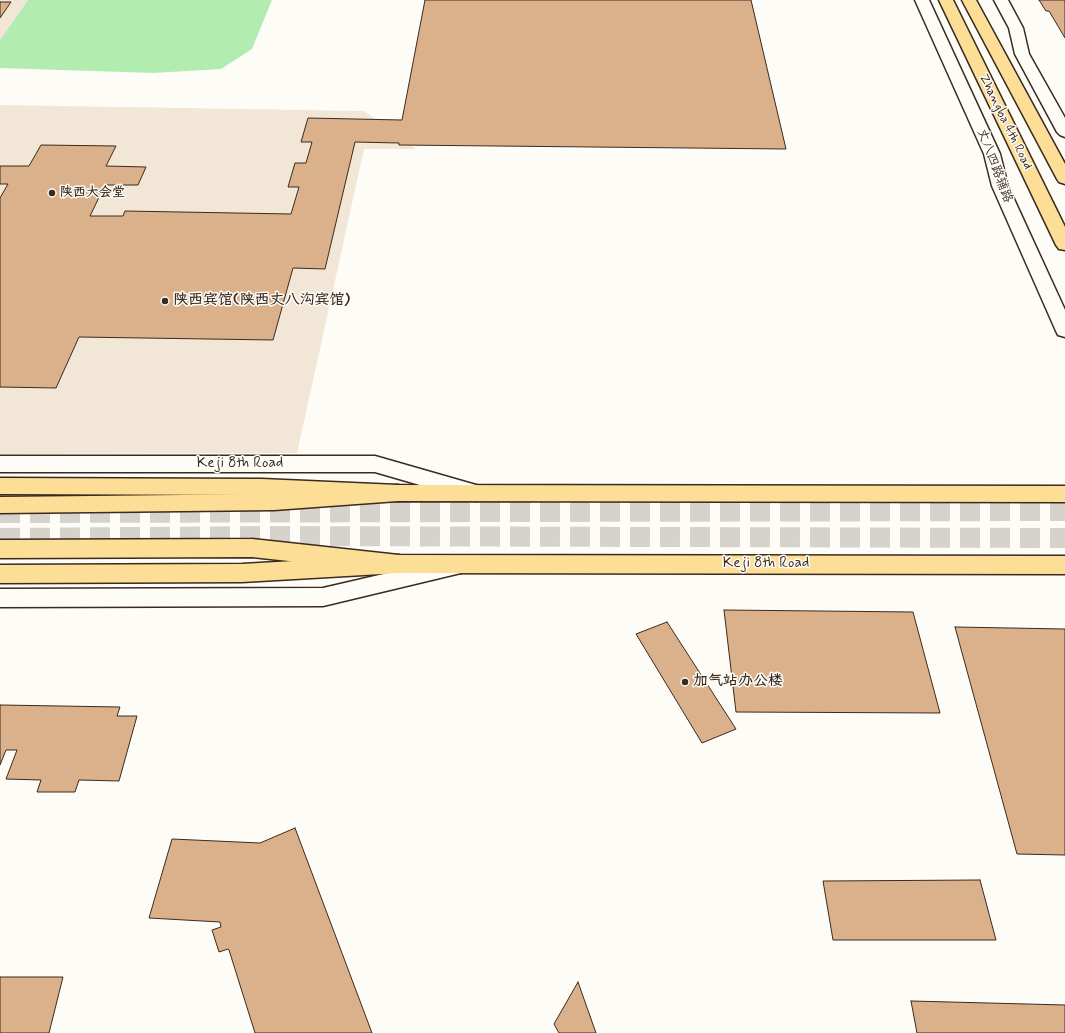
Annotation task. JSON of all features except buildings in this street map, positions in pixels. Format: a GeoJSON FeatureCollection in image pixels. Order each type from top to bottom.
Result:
{"type":"FeatureCollection","features":[{"type":"Feature","properties":{"kind":"main road","name":"Zhangba 4th Road"},"geometry":{"type":"LineString","coordinates":[[946,0],[1065,245]]}},
{"type":"Feature","properties":{"kind":"main road","name":"Zhangba 4th Road"},"geometry":{"type":"LineString","coordinates":[[970,0],[1065,179]]}},
{"type":"Feature","properties":{"kind":"main road"},"geometry":{"type":"LineString","coordinates":[[0,486],[262,487],[398,493]]}},
{"type":"Feature","properties":{"kind":"main road","name":"Keji 8th Road"},"geometry":{"type":"LineString","coordinates":[[0,505],[274,502],[398,493],[1065,494]]}},
{"type":"Feature","properties":{"kind":"main road","name":"Keji 8th Road"},"geometry":{"type":"LineString","coordinates":[[0,549],[252,548],[399,564],[1065,565]]}},
{"type":"Feature","properties":{"kind":"main road"},"geometry":{"type":"LineString","coordinates":[[0,574],[242,573],[399,564]]}},
{"type":"Feature","properties":{"kind":"street","name":"丈八四路辅路"},"geometry":{"type":"LineString","coordinates":[[922,0],[992,154],[1000,186],[1065,331]]}},
{"type":"Feature","properties":{"kind":"street"},"geometry":{"type":"LineString","coordinates":[[1001,0],[1016,28],[1022,54],[1065,132]]}},
{"type":"Feature","properties":{"kind":"street","name":"Keji 8th Road"},"geometry":{"type":"LineString","coordinates":[[0,464],[374,464],[476,493]]}},
{"type":"Feature","properties":{"kind":"street","name":"Keji 8th Road"},"geometry":{"type":"LineString","coordinates":[[0,598],[323,597],[467,564]]}},
{"type":"Feature","properties":{"kind":"shaded area"},"geometry":{"type":"Polygon","coordinates":[[[0,0],[28,0],[0,40],[0,0]]]}},
{"type":"Feature","properties":{"kind":"shaded area","name":"陕西宾馆(陕西丈八沟宾馆)"},"geometry":{"type":"Polygon","coordinates":[[[0,105],[364,111],[416,149],[364,149],[297,453],[0,454],[0,105]]]}},
{"type":"Feature","properties":{"kind":"green space"},"geometry":{"type":"Polygon","coordinates":[[[28,0],[272,0],[252,49],[221,69],[153,73],[0,68],[0,40],[28,0]]]}},
{"type":"Feature","properties":{"kind":"tunnel"},"geometry":{"type":"LineString","coordinates":[[0,513],[1065,511]]}},
{"type":"Feature","properties":{"kind":"tunnel"},"geometry":{"type":"LineString","coordinates":[[0,538],[268,536],[1065,538]]}},
{"type":"Feature","properties":{"kind":"place","name":"陕西大会堂"},"geometry":{"type":"Point","coordinates":[52,193]}},
{"type":"Feature","properties":{"kind":"place","name":"陕西宾馆(陕西丈八沟宾馆)"},"geometry":{"type":"Point","coordinates":[165,301]}},
{"type":"Feature","properties":{"kind":"place","name":"加气站办公楼"},"geometry":{"type":"Point","coordinates":[685,682]}}]}
